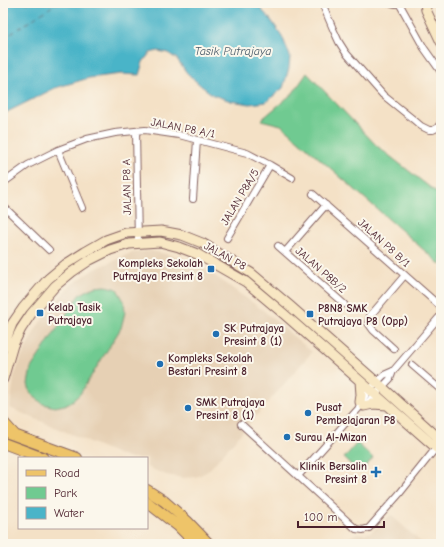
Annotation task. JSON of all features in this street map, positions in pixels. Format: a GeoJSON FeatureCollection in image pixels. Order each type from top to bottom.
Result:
{"type":"FeatureCollection","features":[{"type":"Feature","properties":{"kind":"main road"},"geometry":{"type":"LineString","coordinates":[[3,422],[14,434]]}},
{"type":"Feature","properties":{"kind":"main road"},"geometry":{"type":"LineString","coordinates":[[3,431],[74,457]]}},
{"type":"Feature","properties":{"kind":"main road"},"geometry":{"type":"LineString","coordinates":[[3,443],[40,457]]}},
{"type":"Feature","properties":{"kind":"main road"},"geometry":{"type":"LineString","coordinates":[[148,491],[164,501],[187,521],[209,544]]}},
{"type":"Feature","properties":{"kind":"main road"},"geometry":{"type":"LineString","coordinates":[[148,503],[178,526],[196,544]]}},
{"type":"Feature","properties":{"kind":"street"},"geometry":{"type":"LineString","coordinates":[[322,3],[332,29],[343,48],[355,64],[383,95],[421,126],[429,130],[437,128],[441,123]]}},
{"type":"Feature","properties":{"kind":"street"},"geometry":{"type":"LineString","coordinates":[[391,3],[400,3],[424,48],[441,72]]}},
{"type":"Feature","properties":{"kind":"street"},"geometry":{"type":"LineString","coordinates":[[425,3],[426,10],[441,42]]}},
{"type":"Feature","properties":{"kind":"street","name":"JALAN P8 A/1"},"geometry":{"type":"LineString","coordinates":[[3,183],[28,165],[58,150],[88,139],[116,133],[145,130],[179,135],[247,153],[292,178]]}},
{"type":"Feature","properties":{"kind":"street","name":"JALAN P8 A"},"geometry":{"type":"LineString","coordinates":[[136,131],[138,243]]}},
{"type":"Feature","properties":{"kind":"street"},"geometry":{"type":"LineString","coordinates":[[193,199],[197,140]]}},
{"type":"Feature","properties":{"kind":"street"},"geometry":{"type":"LineString","coordinates":[[58,150],[82,208]]}},
{"type":"Feature","properties":{"kind":"street","name":"JALAN P8A/5"},"geometry":{"type":"LineString","coordinates":[[227,238],[270,165]]}},
{"type":"Feature","properties":{"kind":"street","name":"JALAN P8 B/1"},"geometry":{"type":"LineString","coordinates":[[313,194],[441,307]]}},
{"type":"Feature","properties":{"kind":"street","name":"JALAN P8B/2"},"geometry":{"type":"LineString","coordinates":[[285,252],[326,204]]}},
{"type":"Feature","properties":{"kind":"street"},"geometry":{"type":"LineString","coordinates":[[3,206],[49,250]]}},
{"type":"Feature","properties":{"kind":"street","name":"JALAN P8"},"geometry":{"type":"LineString","coordinates":[[3,347],[12,324],[23,308],[48,279],[66,264],[85,252],[106,240],[126,233],[161,231],[182,235],[202,243],[251,273],[380,385],[439,447]]}},
{"type":"Feature","properties":{"kind":"street","name":"JALAN P8"},"geometry":{"type":"LineString","coordinates":[[3,379],[21,329],[31,314],[55,286],[90,260],[110,250],[129,244],[160,242],[197,254],[246,282],[387,405],[439,447]]}},
{"type":"Feature","properties":{"kind":"street","name":"JALAN P8B/2"},"geometry":{"type":"LineString","coordinates":[[278,246],[344,304]]}},
{"type":"Feature","properties":{"kind":"street"},"geometry":{"type":"LineString","coordinates":[[394,349],[373,330],[368,323],[370,316],[405,275]]}},
{"type":"Feature","properties":{"kind":"street"},"geometry":{"type":"LineString","coordinates":[[298,476],[380,385],[384,375],[393,371],[441,315]]}},
{"type":"Feature","properties":{"kind":"street"},"geometry":{"type":"LineString","coordinates":[[412,365],[441,390]]}},
{"type":"Feature","properties":{"kind":"street"},"geometry":{"type":"LineString","coordinates":[[360,381],[361,405]]}},
{"type":"Feature","properties":{"kind":"street"},"geometry":{"type":"LineString","coordinates":[[361,405],[387,405]]}},
{"type":"Feature","properties":{"kind":"street"},"geometry":{"type":"LineString","coordinates":[[241,424],[356,529],[363,530],[369,528],[439,447]]}},
{"type":"Feature","properties":{"kind":"shaded area","name":"Kompleks Sekolah Bestari Presint 8"},"geometry":{"type":"Polygon","coordinates":[[[152,251],[180,257],[208,271],[264,311],[312,352],[208,471],[196,477],[183,478],[166,475],[148,467],[148,457],[125,457],[10,408],[14,377],[22,356],[37,327],[52,306],[71,285],[93,270],[131,253],[152,251]]]}},
{"type":"Feature","properties":{"kind":"shaded area"},"geometry":{"type":"Polygon","coordinates":[[[391,515],[423,544],[344,544],[350,537],[357,533],[365,534],[371,532],[391,515]]]}},
{"type":"Feature","properties":{"kind":"green space"},"geometry":{"type":"Polygon","coordinates":[[[307,73],[377,146],[441,196],[441,265],[281,125],[261,120],[293,93],[307,73]]]}},
{"type":"Feature","properties":{"kind":"green space"},"geometry":{"type":"Polygon","coordinates":[[[106,286],[117,289],[124,301],[125,312],[121,328],[80,394],[69,404],[55,407],[43,404],[31,394],[28,384],[31,368],[79,295],[94,287],[106,286]]]}},
{"type":"Feature","properties":{"kind":"green space"},"geometry":{"type":"Polygon","coordinates":[[[357,443],[373,458],[360,473],[344,458],[357,443]]]}},
{"type":"Feature","properties":{"kind":"water","name":"Tasik Putrajaya"},"geometry":{"type":"Polygon","coordinates":[[[3,3],[253,3],[271,20],[282,36],[290,56],[289,68],[283,88],[266,102],[250,104],[231,101],[213,95],[187,73],[177,59],[168,53],[158,51],[150,53],[143,62],[139,75],[121,74],[89,78],[55,88],[3,114],[3,3]]]}},
{"type":"Feature","properties":{"kind":"ferry route"},"geometry":{"type":"LineString","coordinates":[[3,39],[57,3]]}},
{"type":"Feature","properties":{"kind":"place","name":"Kompleks Sekolah Putrajaya Presint 8"},"geometry":{"type":"Point","coordinates":[211,269]}},
{"type":"Feature","properties":{"kind":"place","name":"Kelab Tasik Putrajaya"},"geometry":{"type":"Point","coordinates":[40,313]}},
{"type":"Feature","properties":{"kind":"place","name":"P8N8 SMK Putrajaya P8 (Opp)"},"geometry":{"type":"Point","coordinates":[310,314]}},
{"type":"Feature","properties":{"kind":"place","name":"SK Putrajaya Presint 8 (1)"},"geometry":{"type":"Point","coordinates":[216,334]}},
{"type":"Feature","properties":{"kind":"place","name":"Kompleks Sekolah Bestari Presint 8"},"geometry":{"type":"Point","coordinates":[160,364]}},
{"type":"Feature","properties":{"kind":"place","name":"SMK Putrajaya Presint 8 (1)"},"geometry":{"type":"Point","coordinates":[188,408]}},
{"type":"Feature","properties":{"kind":"place","name":"Pusat Pembelajaran P8"},"geometry":{"type":"Point","coordinates":[308,413]}},
{"type":"Feature","properties":{"kind":"place","name":"Surau Al-Mizan"},"geometry":{"type":"Point","coordinates":[287,437]}},
{"type":"Feature","properties":{"kind":"place","name":"Klinik Bersalin Presint 8"},"geometry":{"type":"Point","coordinates":[376,472]}}]}
